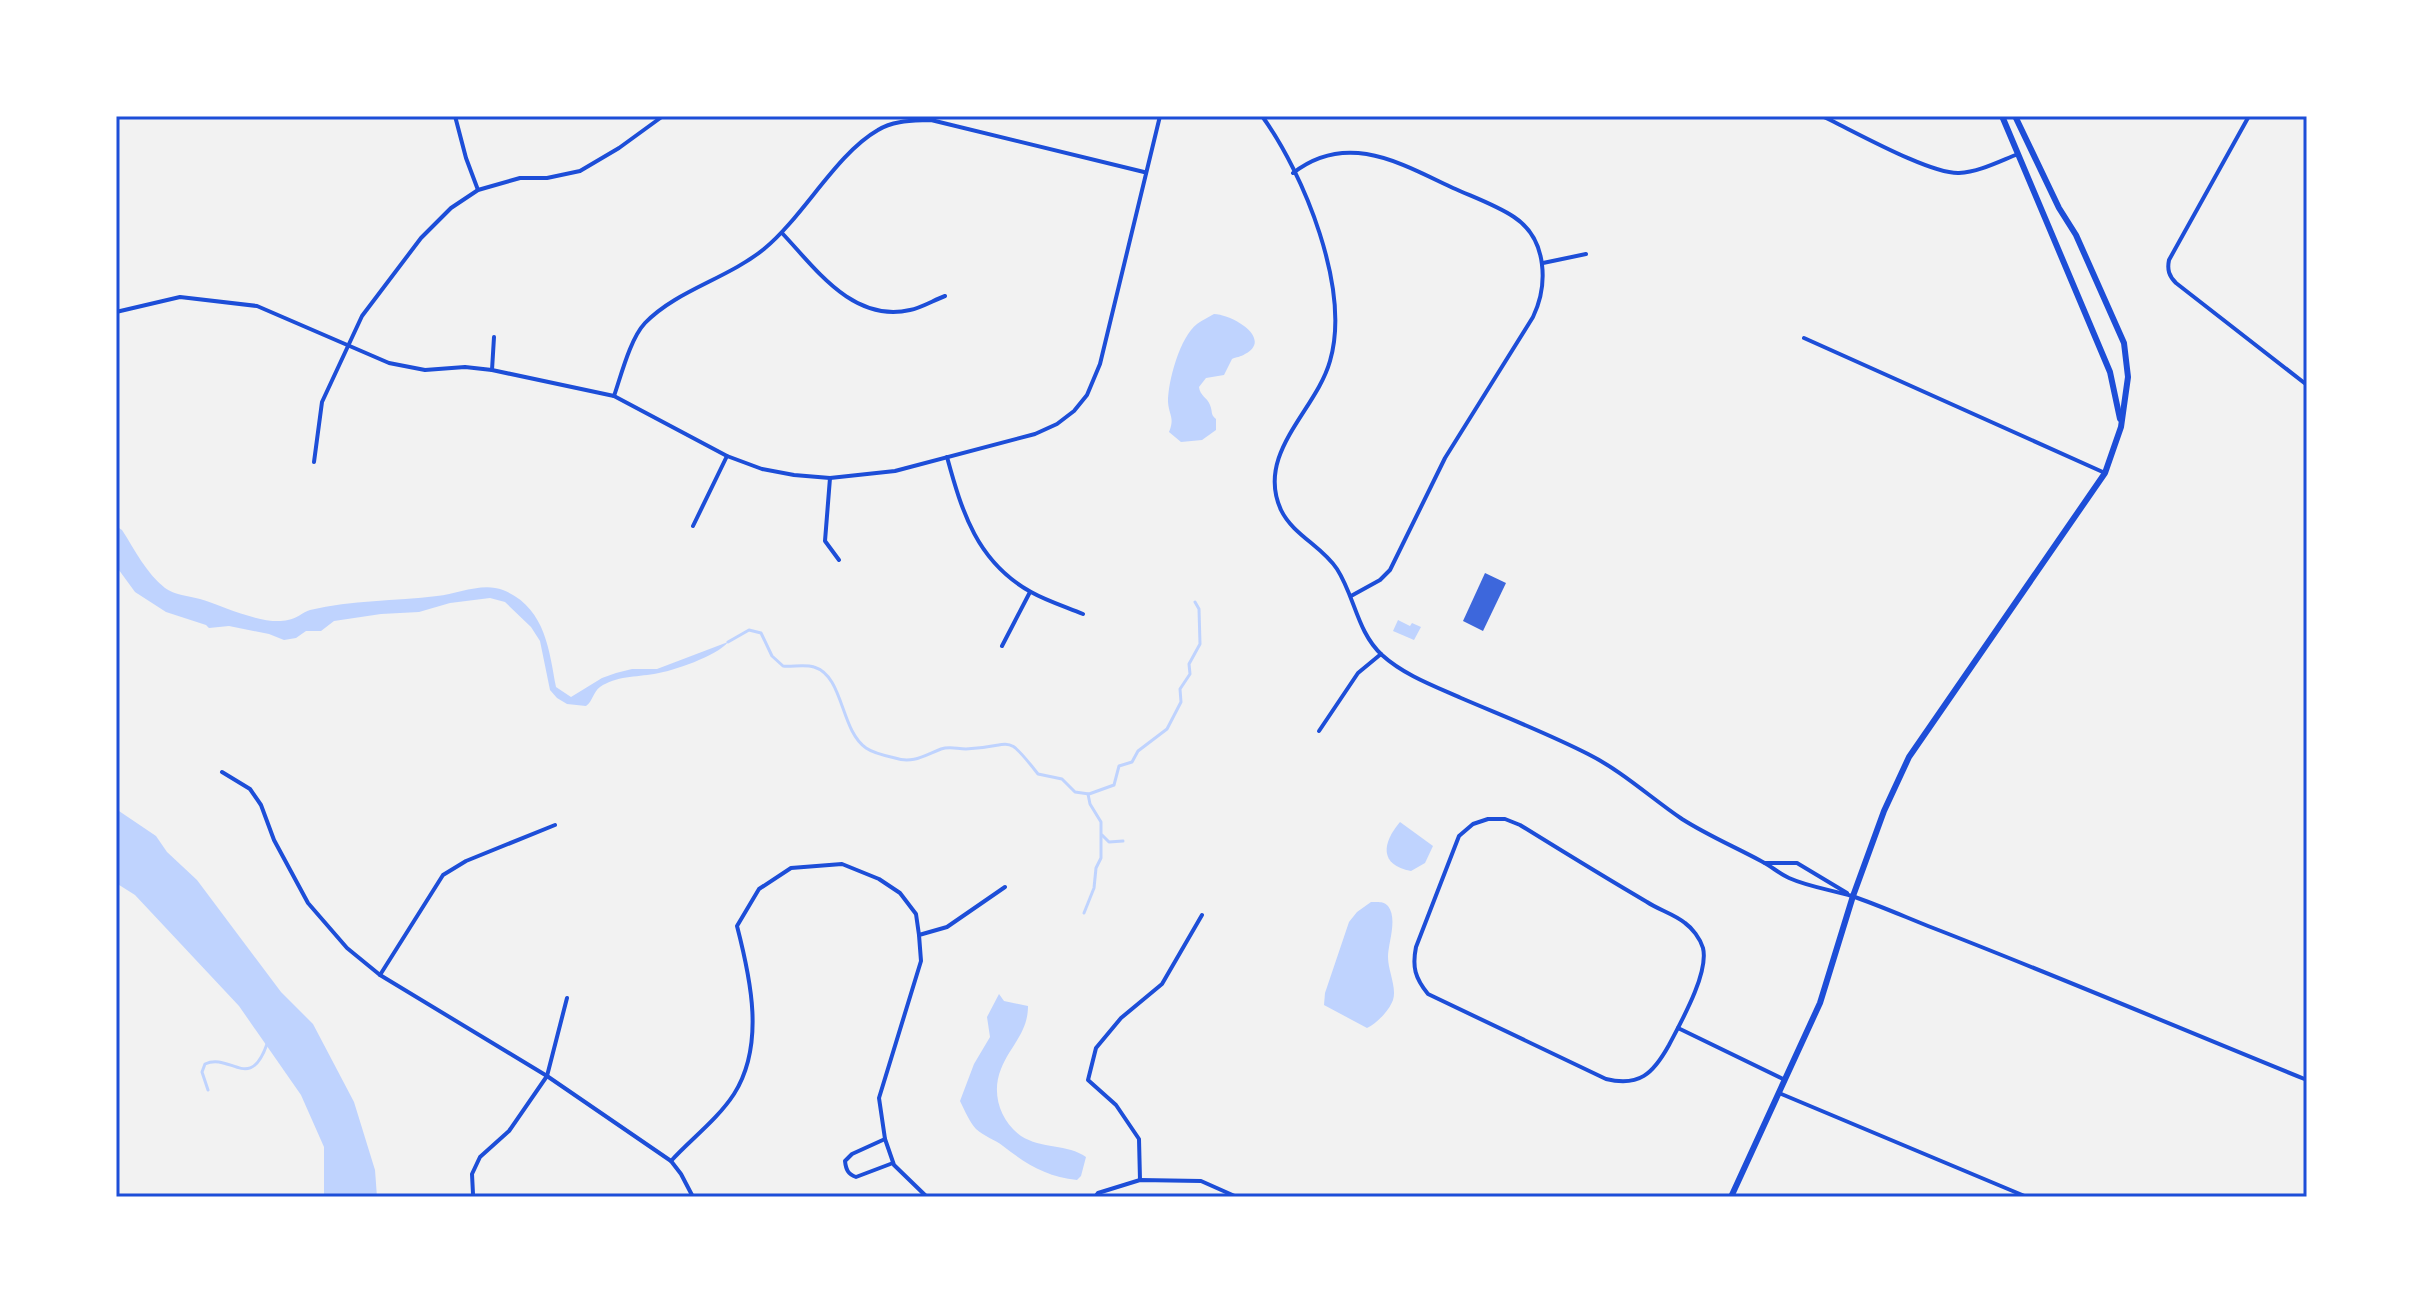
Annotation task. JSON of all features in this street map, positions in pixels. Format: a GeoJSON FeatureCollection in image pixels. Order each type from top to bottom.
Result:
{"type":"FeatureCollection","features":[{"type":"Feature","properties":{"kind":"main road"},"geometry":{"type":"LineString","coordinates":[[2002,116],[2110,372],[2121,427]]}},
{"type":"Feature","properties":{"kind":"main road"},"geometry":{"type":"LineString","coordinates":[[1731,1197],[1820,1003],[1853,896],[1889,800],[1909,757],[2105,473],[2121,427],[2128,377],[2124,343],[2076,235],[2059,208],[2015,116]]}},
{"type":"Feature","properties":{"kind":"street"},"geometry":{"type":"LineString","coordinates":[[455,116],[478,190]]}},
{"type":"Feature","properties":{"kind":"street"},"geometry":{"type":"LineString","coordinates":[[314,462],[322,402],[362,316],[421,238],[451,208],[478,190],[520,178],[547,178],[580,171],[663,116]]}},
{"type":"Feature","properties":{"kind":"street"},"geometry":{"type":"LineString","coordinates":[[116,312],[180,297],[257,306],[389,363],[413,368],[492,370],[614,396],[727,456],[762,469],[830,478],[895,471],[1035,434],[1057,424],[1074,411],[1087,395],[1100,364],[1160,116]]}},
{"type":"Feature","properties":{"kind":"street"},"geometry":{"type":"LineString","coordinates":[[1262,116],[1278,140],[1313,215],[1329,262],[1335,333],[1330,362],[1282,446],[1275,470],[1274,490],[1283,514],[1336,567],[1351,596],[1360,625],[1381,654],[1433,686],[1563,741],[1603,762],[1686,821],[1789,878],[1853,896],[2307,1080]]}},
{"type":"Feature","properties":{"kind":"street"},"geometry":{"type":"LineString","coordinates":[[1822,116],[1932,168],[1956,173],[1971,171],[2018,154]]}},
{"type":"Feature","properties":{"kind":"street"},"geometry":{"type":"LineString","coordinates":[[2249,116],[2169,260],[2170,277],[2307,385]]}},
{"type":"Feature","properties":{"kind":"street"},"geometry":{"type":"LineString","coordinates":[[614,396],[641,327],[664,305],[705,286],[761,252],[782,233],[851,151],[878,130],[901,121],[931,120],[1145,172]]}},
{"type":"Feature","properties":{"kind":"street"},"geometry":{"type":"LineString","coordinates":[[1293,173],[1307,162],[1343,153],[1358,152],[1392,160],[1513,216],[1532,237],[1543,263],[1540,302],[1533,317],[1445,458],[1390,570],[1380,580],[1351,596]]}},
{"type":"Feature","properties":{"kind":"street"},"geometry":{"type":"LineString","coordinates":[[782,233],[831,286],[861,306],[884,312],[910,310],[945,296]]}},
{"type":"Feature","properties":{"kind":"street"},"geometry":{"type":"LineString","coordinates":[[1543,263],[1586,254]]}},
{"type":"Feature","properties":{"kind":"street"},"geometry":{"type":"LineString","coordinates":[[492,370],[494,337]]}},
{"type":"Feature","properties":{"kind":"street"},"geometry":{"type":"LineString","coordinates":[[1804,338],[2105,473]]}},
{"type":"Feature","properties":{"kind":"street"},"geometry":{"type":"LineString","coordinates":[[693,526],[727,456]]}},
{"type":"Feature","properties":{"kind":"street"},"geometry":{"type":"LineString","coordinates":[[947,457],[965,519],[980,547],[1006,574],[1030,592],[1083,614]]}},
{"type":"Feature","properties":{"kind":"street"},"geometry":{"type":"LineString","coordinates":[[830,478],[825,541],[839,560]]}},
{"type":"Feature","properties":{"kind":"street"},"geometry":{"type":"LineString","coordinates":[[1002,646],[1030,592]]}},
{"type":"Feature","properties":{"kind":"street"},"geometry":{"type":"LineString","coordinates":[[1319,731],[1358,673],[1381,654]]}},
{"type":"Feature","properties":{"kind":"street"},"geometry":{"type":"LineString","coordinates":[[222,772],[250,789],[261,805],[274,840],[308,903],[347,948],[380,975],[547,1076],[671,1161],[693,1197]]}},
{"type":"Feature","properties":{"kind":"street"},"geometry":{"type":"LineString","coordinates":[[1488,819],[1505,819],[1520,825],[1651,905],[1685,922],[1696,933],[1703,948],[1703,963],[1678,1028],[1661,1059],[1651,1070],[1626,1083],[1606,1079],[1428,994],[1417,980],[1412,964],[1463,831],[1488,819]]}},
{"type":"Feature","properties":{"kind":"street"},"geometry":{"type":"LineString","coordinates":[[380,975],[443,875],[466,861],[555,825]]}},
{"type":"Feature","properties":{"kind":"street"},"geometry":{"type":"LineString","coordinates":[[1764,863],[1797,863],[1853,896]]}},
{"type":"Feature","properties":{"kind":"street"},"geometry":{"type":"LineString","coordinates":[[671,1161],[733,1095],[749,1065],[753,1015],[737,926],[759,889],[791,868],[842,864],[879,879],[900,893],[916,914],[921,961],[879,1098],[885,1139],[893,1163],[927,1197]]}},
{"type":"Feature","properties":{"kind":"street"},"geometry":{"type":"LineString","coordinates":[[919,935],[947,927],[1005,887]]}},
{"type":"Feature","properties":{"kind":"street"},"geometry":{"type":"LineString","coordinates":[[1140,1180],[1139,1139],[1116,1105],[1088,1080],[1096,1048],[1121,1018],[1162,984],[1202,915]]}},
{"type":"Feature","properties":{"kind":"street"},"geometry":{"type":"LineString","coordinates":[[473,1194],[472,1174],[480,1157],[509,1131],[547,1076],[567,998]]}},
{"type":"Feature","properties":{"kind":"street"},"geometry":{"type":"LineString","coordinates":[[1678,1028],[1785,1080]]}},
{"type":"Feature","properties":{"kind":"street"},"geometry":{"type":"LineString","coordinates":[[1779,1093],[2027,1197]]}},
{"type":"Feature","properties":{"kind":"street"},"geometry":{"type":"LineString","coordinates":[[885,1139],[852,1154],[845,1161],[846,1169],[856,1177],[893,1163]]}},
{"type":"Feature","properties":{"kind":"street"},"geometry":{"type":"LineString","coordinates":[[1095,1197],[1098,1193],[1140,1180],[1201,1181],[1237,1197]]}},
{"type":"Feature","properties":{"kind":"water"},"geometry":{"type":"Polygon","coordinates":[[[1214,314],[1240,323],[1253,335],[1255,342],[1245,354],[1232,359],[1224,375],[1206,378],[1199,387],[1216,419],[1216,430],[1202,440],[1181,442],[1169,432],[1172,420],[1168,402],[1170,383],[1185,339],[1199,323],[1214,314]]]}},
{"type":"Feature","properties":{"kind":"water"},"geometry":{"type":"Polygon","coordinates":[[[116,526],[122,530],[152,575],[169,590],[267,620],[288,620],[310,610],[342,604],[437,596],[478,588],[503,590],[517,597],[536,618],[547,644],[556,687],[571,697],[616,673],[632,669],[657,669],[728,642],[705,657],[683,666],[606,683],[586,706],[567,704],[550,690],[540,641],[531,627],[505,602],[490,598],[450,603],[419,612],[334,621],[321,631],[306,631],[296,638],[284,640],[229,626],[209,628],[166,612],[135,592],[116,566],[116,526]]]}},
{"type":"Feature","properties":{"kind":"water"},"geometry":{"type":"Polygon","coordinates":[[[1398,620],[1421,627],[1414,640],[1393,631],[1398,620]]]}},
{"type":"Feature","properties":{"kind":"water"},"geometry":{"type":"Polygon","coordinates":[[[116,809],[156,836],[167,852],[197,880],[281,992],[313,1024],[354,1102],[375,1170],[377,1197],[324,1197],[324,1147],[301,1095],[239,1006],[135,895],[116,883],[116,809]]]}},
{"type":"Feature","properties":{"kind":"water"},"geometry":{"type":"Polygon","coordinates":[[[1400,822],[1433,846],[1425,863],[1411,871],[1393,864],[1387,852],[1390,838],[1400,822]]]}},
{"type":"Feature","properties":{"kind":"water"},"geometry":{"type":"Polygon","coordinates":[[[1371,902],[1385,903],[1391,911],[1388,957],[1394,995],[1385,1013],[1367,1028],[1324,1005],[1325,993],[1349,922],[1371,902]]]}},
{"type":"Feature","properties":{"kind":"water"},"geometry":{"type":"Polygon","coordinates":[[[999,994],[1004,1001],[1028,1006],[1025,1024],[998,1078],[999,1106],[1008,1123],[1021,1136],[1086,1157],[1077,1180],[1037,1169],[983,1134],[971,1123],[960,1101],[974,1064],[990,1037],[987,1017],[999,994]]]}},
{"type":"Feature","properties":{"kind":"building"},"geometry":{"type":"Polygon","coordinates":[[[1485,573],[1506,583],[1483,631],[1463,621],[1485,573]]]}},
{"type":"Feature","properties":{"kind":"waterway"},"geometry":{"type":"LineString","coordinates":[[728,642],[749,630],[761,633],[772,656],[783,666],[810,666],[824,672],[837,692],[851,729],[858,740],[872,751],[908,760],[944,748],[1007,744],[1019,751],[1038,774],[1062,779],[1075,792],[1089,794],[1114,785],[1119,766],[1132,762],[1138,751],[1167,729],[1181,702],[1180,689],[1190,674],[1189,664],[1200,644],[1199,609],[1195,602]]}},
{"type":"Feature","properties":{"kind":"waterway"},"geometry":{"type":"LineString","coordinates":[[1084,913],[1101,858],[1101,822],[1088,794]]}},
{"type":"Feature","properties":{"kind":"waterway"},"geometry":{"type":"LineString","coordinates":[[1102,835],[1109,842],[1123,841]]}},
{"type":"Feature","properties":{"kind":"waterway"},"geometry":{"type":"LineString","coordinates":[[208,1090],[202,1072],[205,1064],[223,1063],[247,1069],[254,1066],[267,1044]]}}]}
